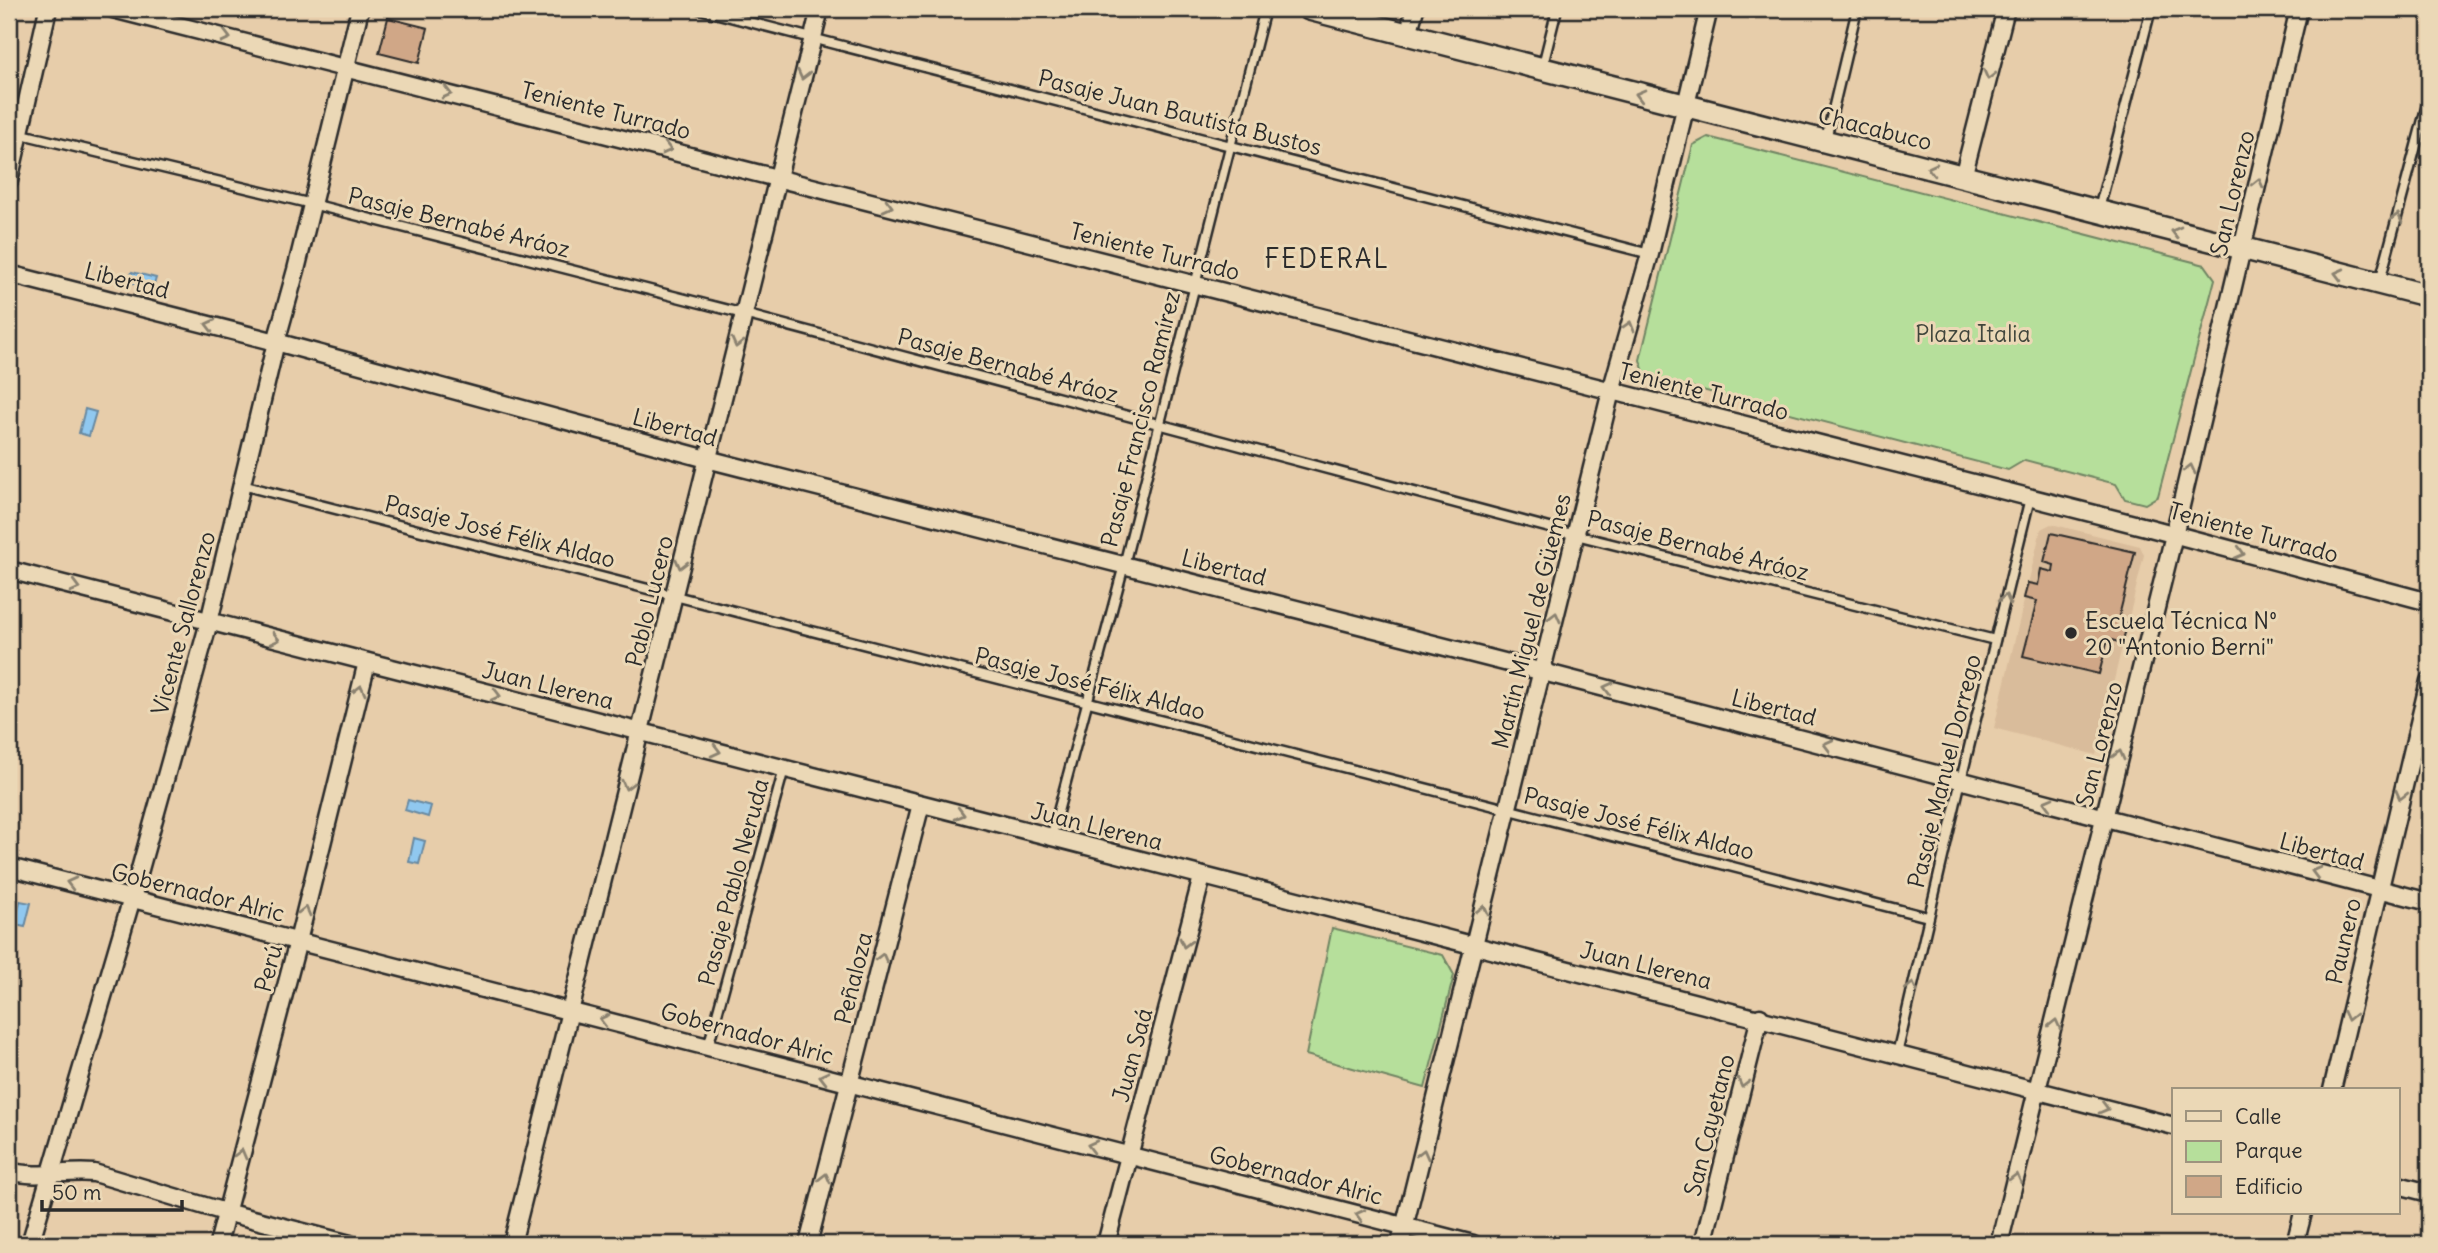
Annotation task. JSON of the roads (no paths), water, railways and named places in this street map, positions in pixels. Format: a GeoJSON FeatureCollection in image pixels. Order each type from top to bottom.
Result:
{"type":"FeatureCollection","features":[{"type":"Feature","properties":{"kind":"main road","name":"Chacabuco"},"geometry":{"type":"LineString","coordinates":[[1309,9],[2429,296]]}},
{"type":"Feature","properties":{"kind":"street"},"geometry":{"type":"LineString","coordinates":[[9,181],[14,132],[48,9]]}},
{"type":"Feature","properties":{"kind":"street","name":"Teniente Turrado"},"geometry":{"type":"LineString","coordinates":[[113,9],[778,177],[2429,602]]}},
{"type":"Feature","properties":{"kind":"street","name":"Vicente Sallorenzo"},"geometry":{"type":"LineString","coordinates":[[30,1244],[132,898],[209,622],[360,9]]}},
{"type":"Feature","properties":{"kind":"street","name":"Pablo Lucero"},"geometry":{"type":"LineString","coordinates":[[512,1244],[820,9]]}},
{"type":"Feature","properties":{"kind":"street"},"geometry":{"type":"LineString","coordinates":[[1408,34],[1415,9]]}},
{"type":"Feature","properties":{"kind":"street","name":"Martín Miguel de Güemes"},"geometry":{"type":"LineString","coordinates":[[1400,1244],[1611,391],[1650,254],[1709,9]]}},
{"type":"Feature","properties":{"kind":"street"},"geometry":{"type":"LineString","coordinates":[[1963,177],[2006,9]]}},
{"type":"Feature","properties":{"kind":"street","name":"San Lorenzo"},"geometry":{"type":"LineString","coordinates":[[1999,1244],[2174,535],[2299,9]]}},
{"type":"Feature","properties":{"kind":"street","name":"Libertad"},"geometry":{"type":"LineString","coordinates":[[9,274],[276,342],[707,459],[1542,671],[2429,902]]}},
{"type":"Feature","properties":{"kind":"street","name":"Juan Llerena"},"geometry":{"type":"LineString","coordinates":[[9,570],[1202,877],[1760,1017],[2172,1125]]}},
{"type":"Feature","properties":{"kind":"street","name":"Perú"},"geometry":{"type":"LineString","coordinates":[[218,1244],[298,941],[367,662]]}},
{"type":"Feature","properties":{"kind":"street","name":"Paunero"},"geometry":{"type":"LineString","coordinates":[[2332,1088],[2429,681]]}},
{"type":"Feature","properties":{"kind":"street","name":"Peñaloza"},"geometry":{"type":"LineString","coordinates":[[808,1244],[921,804]]}},
{"type":"Feature","properties":{"kind":"street","name":"Gobernador Alric"},"geometry":{"type":"LineString","coordinates":[[9,867],[1474,1244]]}},
{"type":"Feature","properties":{"kind":"street","name":"Juan Saá"},"geometry":{"type":"LineString","coordinates":[[1106,1244],[1202,877]]}},
{"type":"Feature","properties":{"kind":"street","name":"San Cayetano"},"geometry":{"type":"LineString","coordinates":[[1703,1244],[1760,1017]]}},
{"type":"Feature","properties":{"kind":"street"},"geometry":{"type":"LineString","coordinates":[[9,1171],[24,1175],[51,1175],[73,1171],[94,1174],[225,1212],[350,1244]]}},
{"type":"Feature","properties":{"kind":"street"},"geometry":{"type":"LineString","coordinates":[[2400,1186],[2429,1193]]}},
{"type":"Feature","properties":{"kind":"street"},"geometry":{"type":"LineString","coordinates":[[2295,1244],[2303,1214]]}},
{"type":"Feature","properties":{"kind":"lane","name":"Pasaje Juan Bautista Bustos"},"geometry":{"type":"LineString","coordinates":[[699,9],[1650,254]]}},
{"type":"Feature","properties":{"kind":"lane","name":"Pasaje Francisco Ramírez"},"geometry":{"type":"LineString","coordinates":[[1051,838],[1124,565],[1265,9]]}},
{"type":"Feature","properties":{"kind":"lane"},"geometry":{"type":"LineString","coordinates":[[1542,69],[1557,9]]}},
{"type":"Feature","properties":{"kind":"lane"},"geometry":{"type":"LineString","coordinates":[[1825,142],[1857,9]]}},
{"type":"Feature","properties":{"kind":"lane"},"geometry":{"type":"LineString","coordinates":[[2099,212],[2151,9]]}},
{"type":"Feature","properties":{"kind":"lane"},"geometry":{"type":"LineString","coordinates":[[2379,284],[2429,97]]}},
{"type":"Feature","properties":{"kind":"lane","name":"Pasaje Bernabé Aráoz"},"geometry":{"type":"LineString","coordinates":[[14,132],[312,204],[744,314],[1576,535],[1996,640]]}},
{"type":"Feature","properties":{"kind":"lane","name":"Pasaje José Félix Aldao"},"geometry":{"type":"LineString","coordinates":[[242,485],[1928,917]]}},
{"type":"Feature","properties":{"kind":"lane","name":"Pasaje Manuel Dorrego"},"geometry":{"type":"LineString","coordinates":[[1897,1054],[2031,498]]}},
{"type":"Feature","properties":{"kind":"lane","name":"Pasaje Pablo Neruda"},"geometry":{"type":"LineString","coordinates":[[708,1047],[784,769]]}},
{"type":"Feature","properties":{"kind":"water"},"geometry":{"type":"Polygon","coordinates":[[[132,272],[156,278],[153,288],[129,282],[132,272]]]}},
{"type":"Feature","properties":{"kind":"water"},"geometry":{"type":"Polygon","coordinates":[[[85,409],[96,412],[89,436],[79,433],[85,409]]]}},
{"type":"Feature","properties":{"kind":"water"},"geometry":{"type":"Polygon","coordinates":[[[408,800],[431,806],[428,817],[405,810],[408,800]]]}},
{"type":"Feature","properties":{"kind":"water"},"geometry":{"type":"Polygon","coordinates":[[[414,838],[425,841],[419,864],[409,862],[414,838]]]}},
{"type":"Feature","properties":{"kind":"water"},"geometry":{"type":"Polygon","coordinates":[[[20,901],[31,903],[25,927],[15,925],[20,901]]]}},
{"type":"Feature","properties":{"kind":"place","name":"Escuela Técnica N° 20 \"Antonio Berni\""},"geometry":{"type":"Point","coordinates":[2071,633]}},
{"type":"Feature","properties":{"kind":"district","name":"FEDERAL"},"geometry":{"type":"Point","coordinates":[1327,258]}},
{"type":"Feature","properties":{"kind":"park label","name":"Plaza Italia"},"geometry":{"type":"Point","coordinates":[1973,333]}}]}
